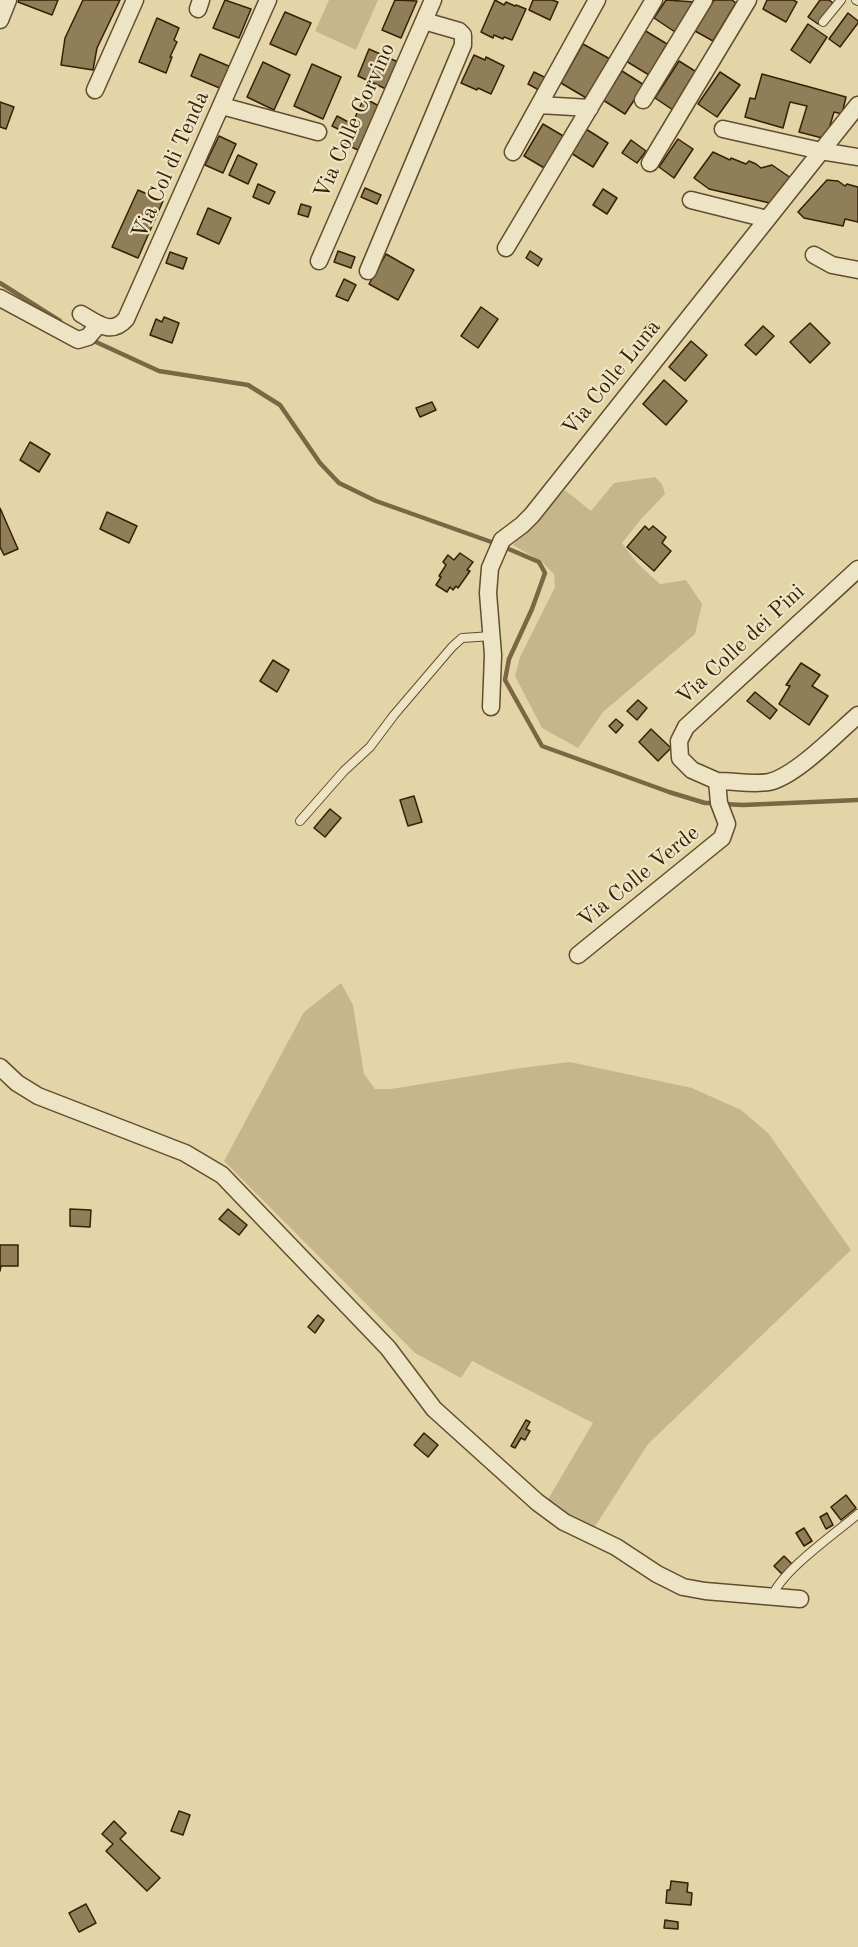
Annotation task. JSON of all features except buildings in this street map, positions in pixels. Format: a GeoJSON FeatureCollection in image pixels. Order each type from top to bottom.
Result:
{"type":"FeatureCollection","features":[{"type":"Feature","properties":{"kind":"street"},"geometry":{"type":"LineString","coordinates":[[0,20],[8,0]]}},
{"type":"Feature","properties":{"kind":"street"},"geometry":{"type":"LineString","coordinates":[[96,90],[135,0]]}},
{"type":"Feature","properties":{"kind":"street","name":"Via Col di Tenda"},"geometry":{"type":"LineString","coordinates":[[0,298],[78,340],[88,337],[99,324],[115,328],[125,321],[268,0]]}},
{"type":"Feature","properties":{"kind":"street","name":"Via Colle Corvino"},"geometry":{"type":"LineString","coordinates":[[319,261],[433,0]]}},
{"type":"Feature","properties":{"kind":"street"},"geometry":{"type":"LineString","coordinates":[[551,53],[562,45],[586,0]]}},
{"type":"Feature","properties":{"kind":"street"},"geometry":{"type":"LineString","coordinates":[[513,152],[597,0]]}},
{"type":"Feature","properties":{"kind":"street"},"geometry":{"type":"LineString","coordinates":[[506,248],[654,0]]}},
{"type":"Feature","properties":{"kind":"street"},"geometry":{"type":"LineString","coordinates":[[643,100],[704,0]]}},
{"type":"Feature","properties":{"kind":"street"},"geometry":{"type":"LineString","coordinates":[[650,163],[748,0]]}},
{"type":"Feature","properties":{"kind":"street"},"geometry":{"type":"LineString","coordinates":[[368,271],[463,45],[463,36],[459,31],[424,21]]}},
{"type":"Feature","properties":{"kind":"street"},"geometry":{"type":"LineString","coordinates":[[538,105],[590,108]]}},
{"type":"Feature","properties":{"kind":"street","name":"Via Colle Luna"},"geometry":{"type":"LineString","coordinates":[[490,707],[493,668],[488,576],[491,561],[500,543],[532,515],[858,105]]}},
{"type":"Feature","properties":{"kind":"street"},"geometry":{"type":"LineString","coordinates":[[222,106],[318,132]]}},
{"type":"Feature","properties":{"kind":"street"},"geometry":{"type":"LineString","coordinates":[[723,129],[821,151],[858,156]]}},
{"type":"Feature","properties":{"kind":"street"},"geometry":{"type":"LineString","coordinates":[[691,200],[767,219]]}},
{"type":"Feature","properties":{"kind":"street"},"geometry":{"type":"LineString","coordinates":[[814,255],[832,265],[858,270]]}},
{"type":"Feature","properties":{"kind":"street"},"geometry":{"type":"LineString","coordinates":[[81,314],[99,324]]}},
{"type":"Feature","properties":{"kind":"street","name":"Via Colle dei Pini"},"geometry":{"type":"LineString","coordinates":[[719,796],[680,758],[680,741],[686,727],[858,569]]}},
{"type":"Feature","properties":{"kind":"street"},"geometry":{"type":"LineString","coordinates":[[719,796],[782,776],[796,768],[858,715]]}},
{"type":"Feature","properties":{"kind":"street","name":"Via Colle Verde"},"geometry":{"type":"LineString","coordinates":[[578,955],[725,835],[726,821],[719,796]]}},
{"type":"Feature","properties":{"kind":"street"},"geometry":{"type":"LineString","coordinates":[[0,1067],[31,1092],[75,1112],[185,1153],[222,1175],[388,1348],[434,1409],[555,1516],[616,1546],[657,1574],[683,1587],[800,1599]]}},
{"type":"Feature","properties":{"kind":"lane"},"geometry":{"type":"LineString","coordinates":[[823,22],[841,0]]}},
{"type":"Feature","properties":{"kind":"lane"},"geometry":{"type":"LineString","coordinates":[[300,821],[344,771],[370,747],[452,647],[462,638],[492,636]]}},
{"type":"Feature","properties":{"kind":"lane"},"geometry":{"type":"LineString","coordinates":[[772,1597],[787,1574],[858,1514]]}},
{"type":"Feature","properties":{"kind":"shaded area"},"geometry":{"type":"Polygon","coordinates":[[[329,0],[378,0],[356,50],[315,31],[329,0]]]}},
{"type":"Feature","properties":{"kind":"shaded area"},"geometry":{"type":"Polygon","coordinates":[[[655,477],[662,484],[665,494],[622,543],[637,563],[660,584],[686,580],[702,604],[695,634],[603,712],[578,748],[542,728],[515,676],[520,657],[555,587],[554,574],[542,562],[513,545],[565,490],[591,511],[614,483],[655,477]]]}},
{"type":"Feature","properties":{"kind":"shaded area"},"geometry":{"type":"Polygon","coordinates":[[[341,983],[353,1005],[364,1074],[375,1089],[391,1089],[570,1062],[692,1088],[741,1110],[768,1133],[851,1250],[648,1444],[592,1531],[544,1506],[593,1423],[472,1361],[461,1378],[415,1353],[224,1161],[304,1012],[341,983]]]}},
{"type":"Feature","properties":{"kind":"waterway"},"geometry":{"type":"LineString","coordinates":[[0,283],[60,321]]}},
{"type":"Feature","properties":{"kind":"waterway"},"geometry":{"type":"LineString","coordinates":[[96,342],[159,371],[248,385],[280,405],[320,463],[339,483],[376,501],[497,544]]}},
{"type":"Feature","properties":{"kind":"waterway"},"geometry":{"type":"LineString","coordinates":[[504,547],[539,562],[545,573],[532,609],[509,659],[505,680],[542,746],[669,792],[705,803],[714,803]]}},
{"type":"Feature","properties":{"kind":"waterway"},"geometry":{"type":"LineString","coordinates":[[723,804],[858,800]]}}]}
